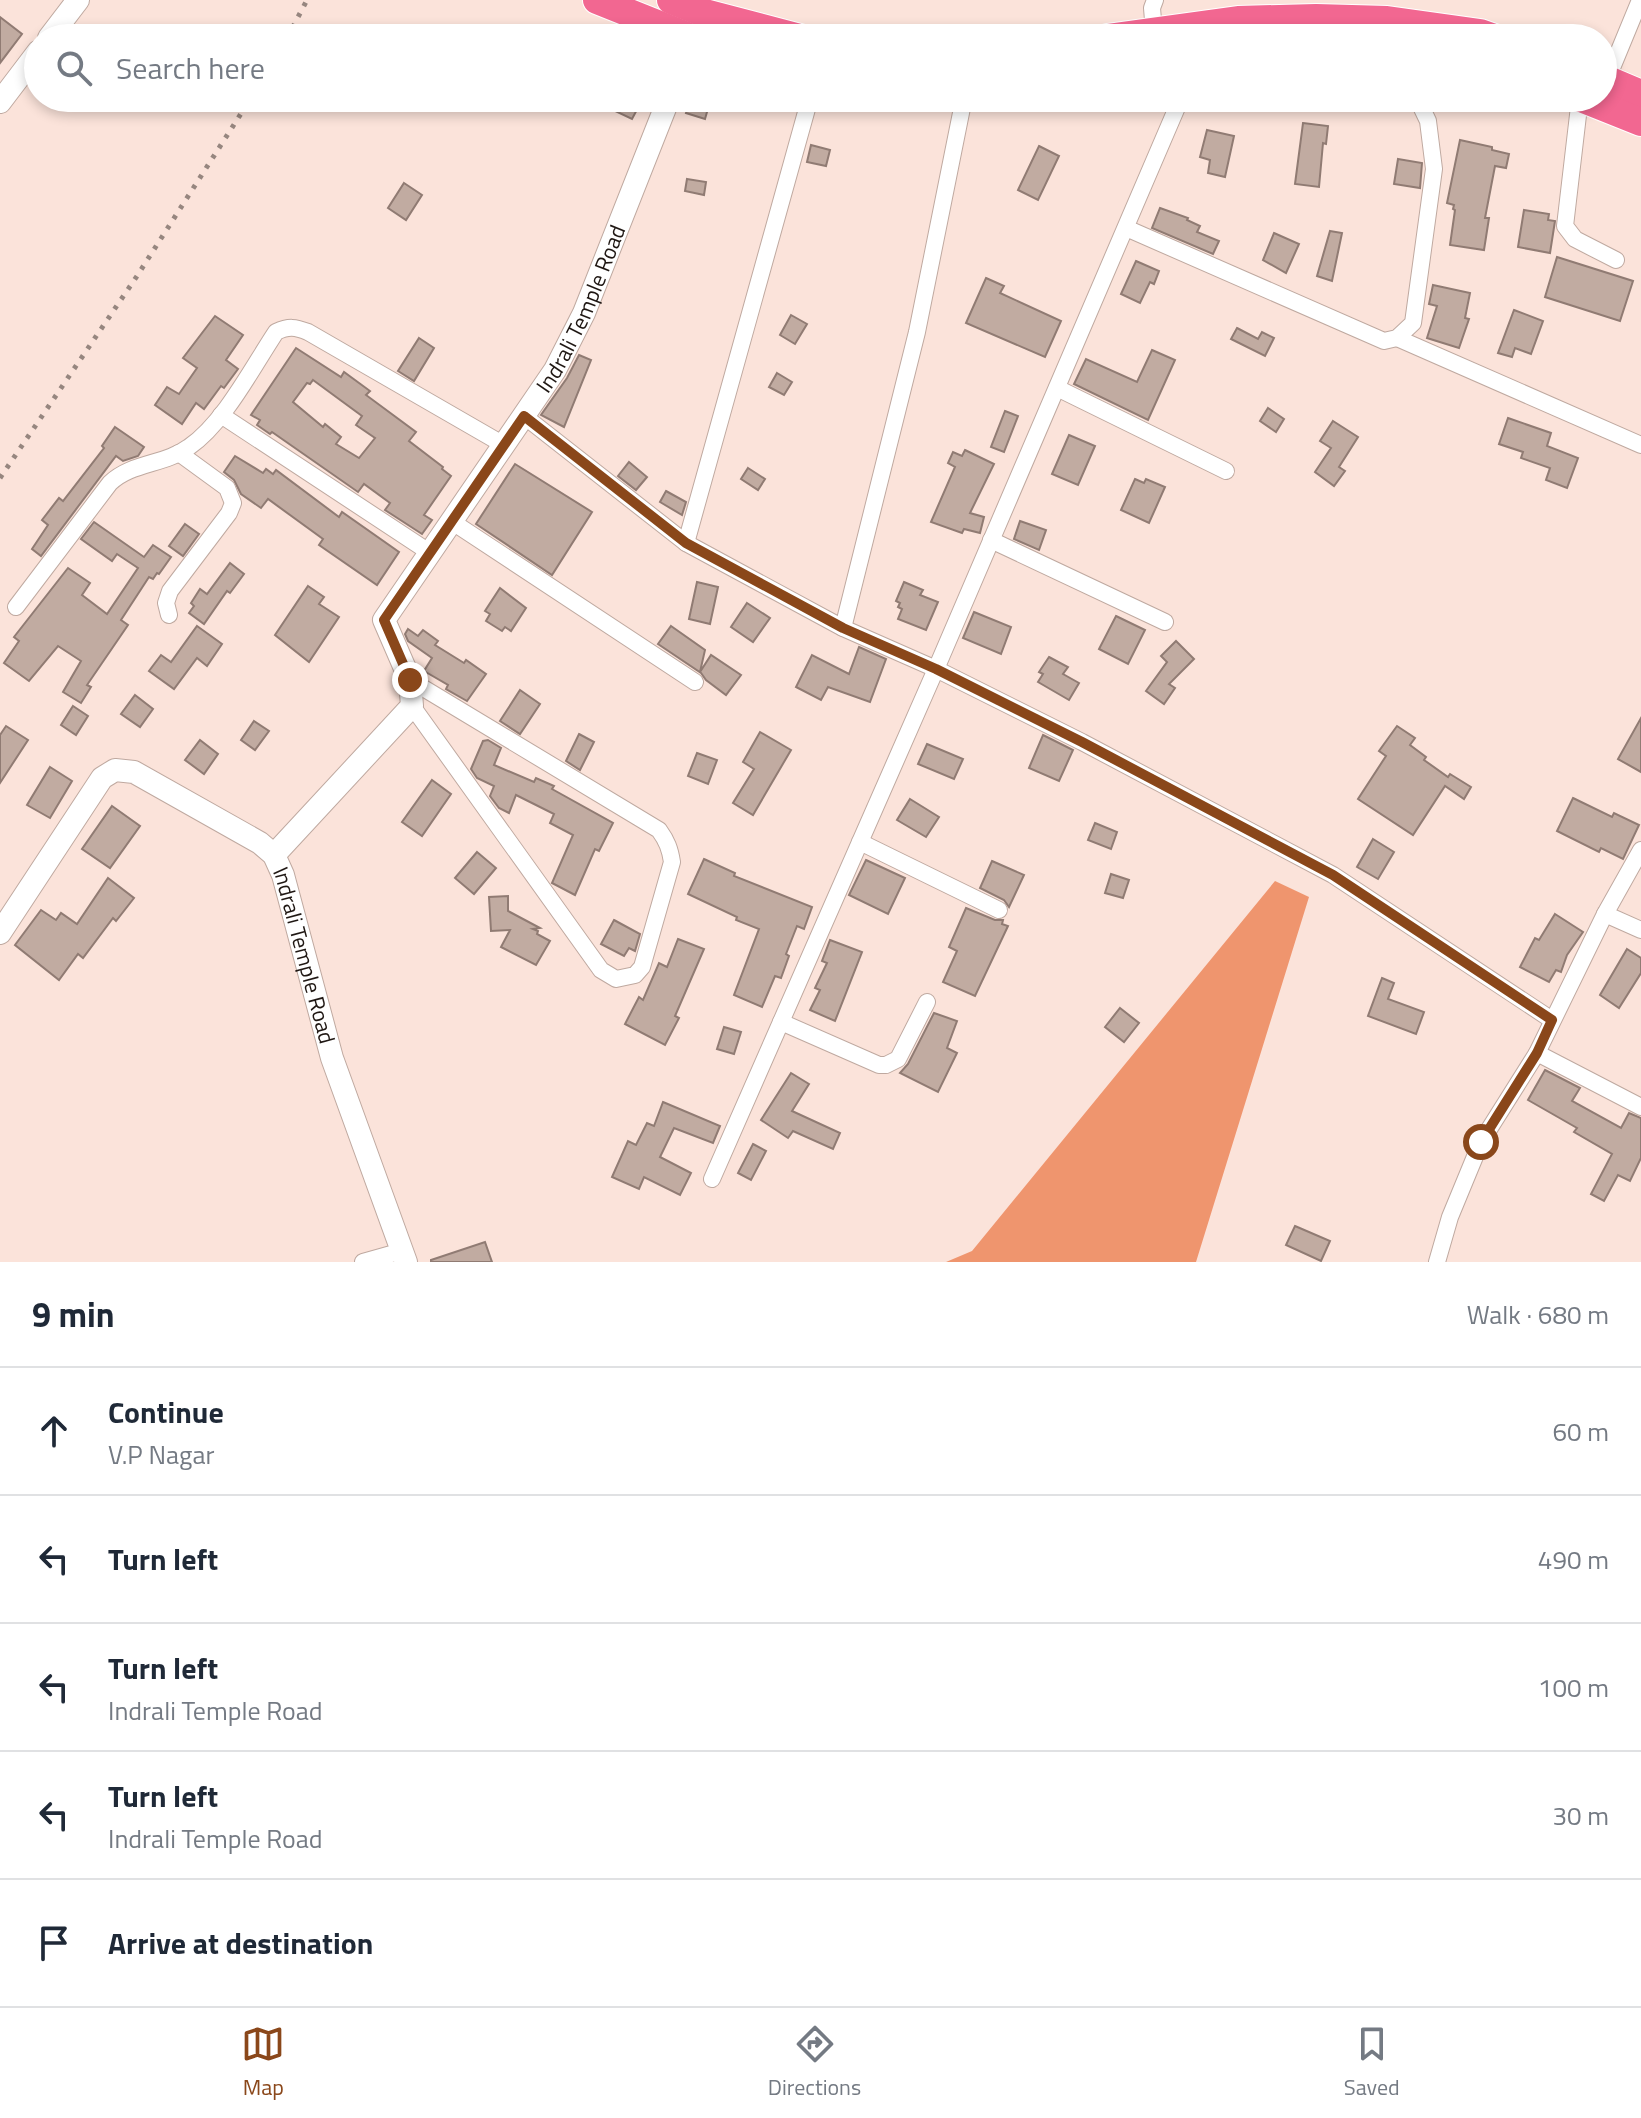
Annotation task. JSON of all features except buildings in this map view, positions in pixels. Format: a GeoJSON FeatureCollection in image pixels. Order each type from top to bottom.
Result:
{"type":"FeatureCollection","features":[{"type":"Feature","properties":{"kind":"highway"},"geometry":{"type":"LineString","coordinates":[[597,0],[654,24]]}},
{"type":"Feature","properties":{"kind":"highway"},"geometry":{"type":"LineString","coordinates":[[683,2],[754,24]]}},
{"type":"Feature","properties":{"kind":"highway"},"geometry":{"type":"LineString","coordinates":[[1210,24],[1238,20],[1316,18],[1416,24]]}},
{"type":"Feature","properties":{"kind":"highway"},"geometry":{"type":"LineString","coordinates":[[1617,84],[1641,94]]}},
{"type":"Feature","properties":{"kind":"highway"},"geometry":{"type":"LineString","coordinates":[[1616,112],[1641,122]]}},
{"type":"Feature","properties":{"kind":"street"},"geometry":{"type":"LineString","coordinates":[[60,24],[78,0]]}},
{"type":"Feature","properties":{"kind":"street"},"geometry":{"type":"LineString","coordinates":[[1153,24],[1152,8],[1155,0]]}},
{"type":"Feature","properties":{"kind":"street"},"geometry":{"type":"LineString","coordinates":[[1617,52],[1640,0]]}},
{"type":"Feature","properties":{"kind":"street"},"geometry":{"type":"LineString","coordinates":[[0,102],[24,70]]}},
{"type":"Feature","properties":{"kind":"street","name":"Indrali Temple Road"},"geometry":{"type":"LineString","coordinates":[[404,1256],[332,1058],[283,875],[274,855],[412,706],[410,680],[384,620],[555,370],[584,313],[663,112]]}},
{"type":"Feature","properties":{"kind":"street"},"geometry":{"type":"LineString","coordinates":[[686,543],[806,112]]}},
{"type":"Feature","properties":{"kind":"street"},"geometry":{"type":"LineString","coordinates":[[843,628],[917,332],[961,112]]}},
{"type":"Feature","properties":{"kind":"street"},"geometry":{"type":"LineString","coordinates":[[712,1179],[936,669],[1175,112]]}},
{"type":"Feature","properties":{"kind":"street"},"geometry":{"type":"LineString","coordinates":[[1126,228],[1384,341],[1397,338],[1413,323],[1434,169],[1428,121],[1424,112]]}},
{"type":"Feature","properties":{"kind":"street"},"geometry":{"type":"LineString","coordinates":[[1578,112],[1565,226],[1575,239],[1616,260]]}},
{"type":"Feature","properties":{"kind":"street"},"geometry":{"type":"LineString","coordinates":[[16,607],[120,473],[179,453],[199,439],[221,415],[276,332],[296,327],[504,445]]}},
{"type":"Feature","properties":{"kind":"street"},"geometry":{"type":"LineString","coordinates":[[1397,338],[1641,445]]}},
{"type":"Feature","properties":{"kind":"street"},"geometry":{"type":"LineString","coordinates":[[1057,388],[1226,471]]}},
{"type":"Feature","properties":{"kind":"street"},"geometry":{"type":"LineString","coordinates":[[221,415],[429,552]]}},
{"type":"Feature","properties":{"kind":"street"},"geometry":{"type":"LineString","coordinates":[[524,416],[686,543],[843,628],[936,669],[1082,742],[1333,875],[1552,1020]]}},
{"type":"Feature","properties":{"kind":"street"},"geometry":{"type":"LineString","coordinates":[[169,615],[166,603],[170,591],[229,513],[233,503],[227,488],[179,453]]}},
{"type":"Feature","properties":{"kind":"street"},"geometry":{"type":"LineString","coordinates":[[451,521],[695,682]]}},
{"type":"Feature","properties":{"kind":"street"},"geometry":{"type":"LineString","coordinates":[[991,540],[1165,622]]}},
{"type":"Feature","properties":{"kind":"street"},"geometry":{"type":"LineString","coordinates":[[410,680],[659,830],[670,848],[672,862],[642,967],[635,975],[616,979],[601,970],[412,706]]}},
{"type":"Feature","properties":{"kind":"street"},"geometry":{"type":"LineString","coordinates":[[0,933],[102,778],[115,770],[134,772],[260,843],[274,855]]}},
{"type":"Feature","properties":{"kind":"street"},"geometry":{"type":"LineString","coordinates":[[860,842],[999,910]]}},
{"type":"Feature","properties":{"kind":"street"},"geometry":{"type":"LineString","coordinates":[[1437,1262],[1450,1217],[1481,1142],[1537,1053],[1605,914],[1641,850]]}},
{"type":"Feature","properties":{"kind":"street"},"geometry":{"type":"LineString","coordinates":[[1605,914],[1641,930]]}},
{"type":"Feature","properties":{"kind":"street"},"geometry":{"type":"LineString","coordinates":[[781,1022],[879,1065],[886,1065],[898,1059],[927,1002]]}},
{"type":"Feature","properties":{"kind":"street"},"geometry":{"type":"LineString","coordinates":[[1537,1053],[1641,1107]]}},
{"type":"Feature","properties":{"kind":"street"},"geometry":{"type":"LineString","coordinates":[[363,1262],[404,1256]]}},
{"type":"Feature","properties":{"kind":"shaded area"},"geometry":{"type":"Polygon","coordinates":[[[1275,881],[1309,897],[1196,1262],[946,1262],[972,1251],[1275,881]]]}},
{"type":"Feature","properties":{"kind":"railway"},"geometry":{"type":"LineString","coordinates":[[294,24],[307,0]]}},
{"type":"Feature","properties":{"kind":"railway"},"geometry":{"type":"LineString","coordinates":[[0,478],[137,276],[242,112]]}},
{"type":"Feature","properties":{"kind":"route"},"geometry":{"type":"LineString","coordinates":[[410,680],[384,620],[524,416],[686,543],[843,628],[936,669],[1082,742],[1333,875],[1552,1020],[1537,1053],[1481,1142]]}}]}
